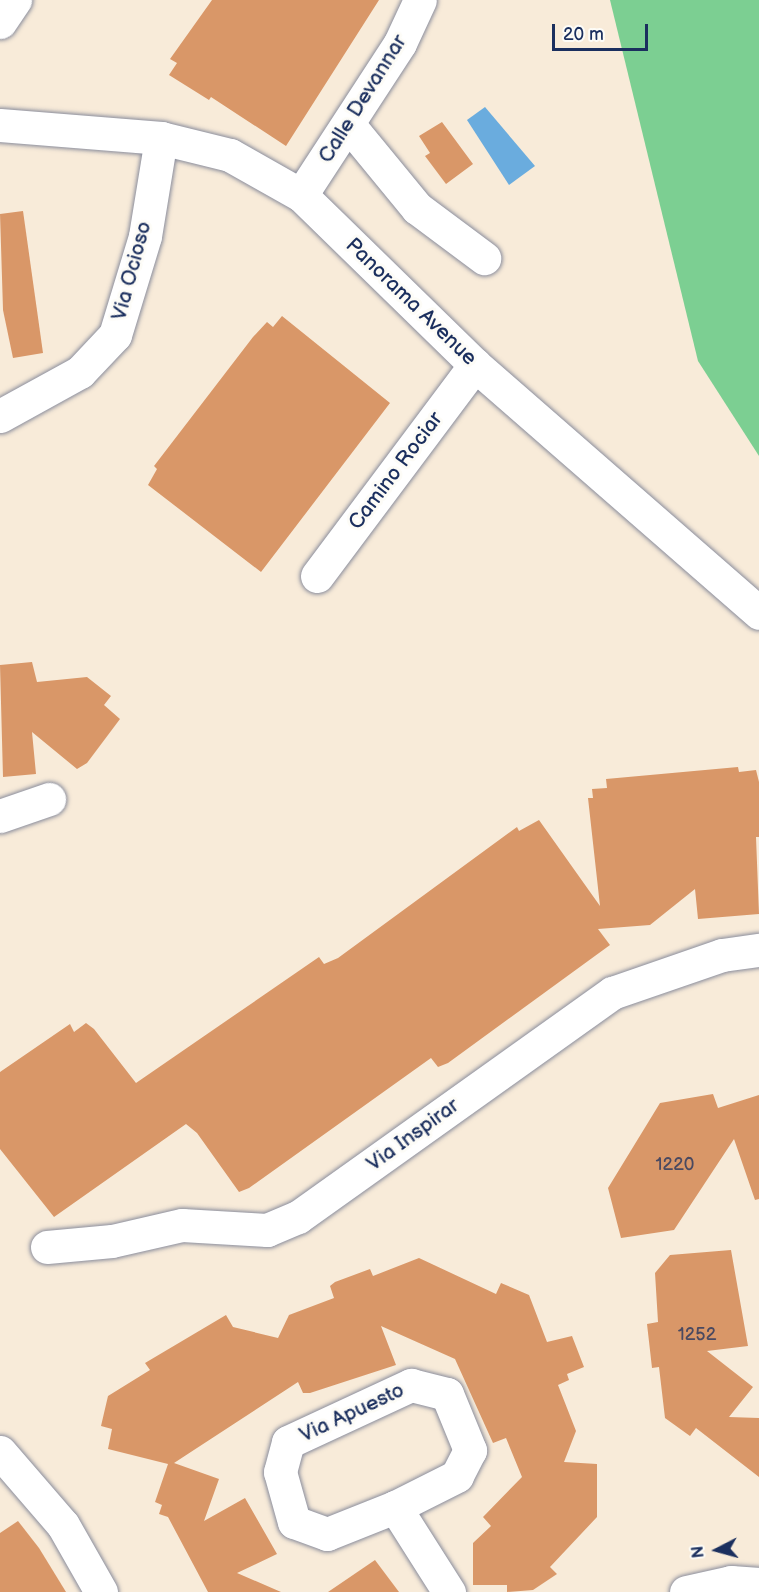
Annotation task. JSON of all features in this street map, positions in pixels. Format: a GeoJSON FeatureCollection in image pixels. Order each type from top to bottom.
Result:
{"type":"FeatureCollection","features":[{"type":"Feature","properties":{"kind":"street"},"geometry":{"type":"LineString","coordinates":[[0,22],[15,0]]}},
{"type":"Feature","properties":{"kind":"street","name":"Calle Devannar"},"geometry":{"type":"LineString","coordinates":[[301,195],[400,43],[420,0]]}},
{"type":"Feature","properties":{"kind":"street"},"geometry":{"type":"LineString","coordinates":[[348,124],[417,208],[484,258]]}},
{"type":"Feature","properties":{"kind":"street","name":"Panorama Avenue"},"geometry":{"type":"LineString","coordinates":[[0,125],[161,138],[230,155],[301,195],[475,365],[759,613]]}},
{"type":"Feature","properties":{"kind":"street","name":"Via Ocioso"},"geometry":{"type":"LineString","coordinates":[[0,416],[80,372],[114,335],[145,236],[161,138]]}},
{"type":"Feature","properties":{"kind":"street","name":"Camino Rociar"},"geometry":{"type":"LineString","coordinates":[[317,576],[475,365]]}},
{"type":"Feature","properties":{"kind":"street"},"geometry":{"type":"LineString","coordinates":[[0,816],[49,800]]}},
{"type":"Feature","properties":{"kind":"street","name":"Via Inspirar"},"geometry":{"type":"LineString","coordinates":[[47,1247],[112,1240],[182,1225],[267,1230],[298,1217],[612,993],[722,955],[759,950]]}},
{"type":"Feature","properties":{"kind":"street","name":"Via Apuesto"},"geometry":{"type":"LineString","coordinates":[[411,1385],[447,1394],[470,1450],[457,1476],[395,1507],[327,1534],[294,1522],[280,1473],[288,1442],[411,1385]]}},
{"type":"Feature","properties":{"kind":"street"},"geometry":{"type":"LineString","coordinates":[[0,1452],[63,1525],[101,1592]]}},
{"type":"Feature","properties":{"kind":"street"},"geometry":{"type":"LineString","coordinates":[[395,1507],[449,1592]]}},
{"type":"Feature","properties":{"kind":"street"},"geometry":{"type":"LineString","coordinates":[[686,1592],[731,1582],[759,1584]]}},
{"type":"Feature","properties":{"kind":"green space"},"geometry":{"type":"Polygon","coordinates":[[[610,0],[759,0],[759,456],[698,361],[610,0]]]}},
{"type":"Feature","properties":{"kind":"water"},"geometry":{"type":"Polygon","coordinates":[[[485,107],[535,166],[509,185],[467,120],[485,107]]]}},
{"type":"Feature","properties":{"kind":"building"},"geometry":{"type":"Polygon","coordinates":[[[212,0],[379,0],[286,146],[211,97],[209,100],[169,75],[177,63],[170,59],[212,0]]]}},
{"type":"Feature","properties":{"kind":"building"},"geometry":{"type":"Polygon","coordinates":[[[442,122],[473,164],[446,184],[425,156],[430,153],[419,136],[442,122]]]}},
{"type":"Feature","properties":{"kind":"building"},"geometry":{"type":"Polygon","coordinates":[[[23,211],[43,353],[13,358],[3,310],[0,214],[23,211]]]}},
{"type":"Feature","properties":{"kind":"building"},"geometry":{"type":"Polygon","coordinates":[[[282,316],[390,403],[261,572],[148,485],[157,469],[154,466],[253,337],[267,322],[273,327],[282,316]]]}},
{"type":"Feature","properties":{"kind":"building"},"geometry":{"type":"Polygon","coordinates":[[[32,662],[37,682],[87,677],[111,696],[104,705],[120,719],[87,763],[77,769],[32,732],[36,774],[3,777],[0,665],[32,662]]]}},
{"type":"Feature","properties":{"kind":"building"},"geometry":{"type":"Polygon","coordinates":[[[738,767],[739,772],[756,770],[759,782],[759,837],[756,837],[759,914],[698,919],[695,889],[650,925],[598,929],[610,945],[448,1063],[438,1067],[431,1058],[249,1188],[239,1192],[197,1133],[186,1124],[54,1217],[0,1149],[0,1072],[70,1024],[74,1032],[86,1023],[94,1029],[136,1083],[319,957],[324,964],[338,958],[517,827],[519,831],[539,820],[600,906],[588,798],[593,798],[592,789],[607,788],[606,779],[738,767]]]}},
{"type":"Feature","properties":{"kind":"building"},"geometry":{"type":"Polygon","coordinates":[[[713,1094],[718,1108],[759,1095],[759,1199],[755,1200],[734,1139],[674,1230],[621,1238],[608,1188],[660,1103],[713,1094]]]}},
{"type":"Feature","properties":{"kind":"building"},"geometry":{"type":"Polygon","coordinates":[[[731,1250],[748,1346],[707,1351],[753,1387],[729,1417],[759,1418],[759,1477],[696,1428],[690,1436],[665,1418],[659,1367],[652,1368],[647,1324],[658,1322],[655,1273],[670,1255],[731,1250]]]}},
{"type":"Feature","properties":{"kind":"building"},"geometry":{"type":"Polygon","coordinates":[[[419,1258],[496,1294],[501,1283],[529,1295],[547,1342],[572,1336],[584,1367],[567,1374],[569,1380],[558,1385],[576,1431],[564,1462],[597,1464],[597,1517],[550,1567],[557,1574],[533,1590],[507,1592],[507,1585],[473,1585],[473,1543],[491,1526],[483,1517],[522,1477],[506,1438],[493,1443],[455,1359],[381,1326],[396,1365],[310,1393],[303,1393],[298,1382],[174,1463],[219,1479],[204,1521],[245,1498],[277,1554],[237,1573],[281,1592],[208,1592],[168,1517],[159,1514],[162,1505],[155,1502],[168,1464],[108,1449],[112,1429],[101,1426],[108,1396],[150,1370],[145,1363],[226,1315],[233,1327],[278,1338],[289,1315],[334,1298],[330,1286],[335,1282],[370,1269],[373,1276],[419,1258]]]}},
{"type":"Feature","properties":{"kind":"building"},"geometry":{"type":"Polygon","coordinates":[[[18,1521],[39,1548],[66,1592],[0,1592],[0,1533],[18,1521]]]}},
{"type":"Feature","properties":{"kind":"building"},"geometry":{"type":"Polygon","coordinates":[[[375,1560],[399,1592],[328,1592],[375,1560]]]}}]}
